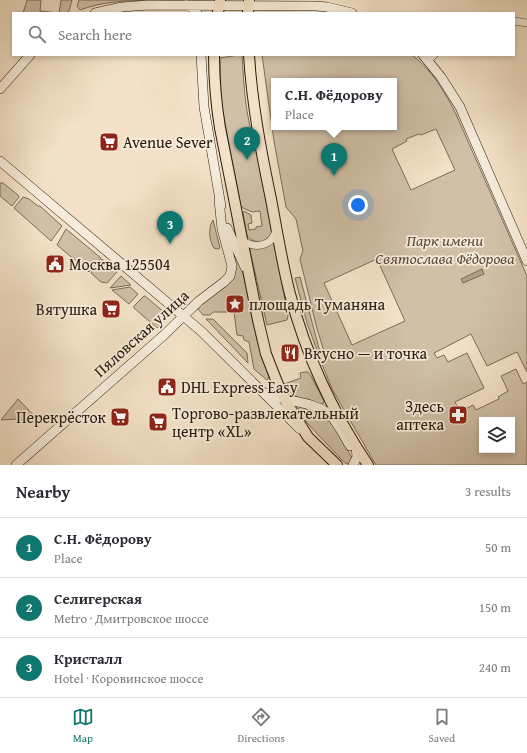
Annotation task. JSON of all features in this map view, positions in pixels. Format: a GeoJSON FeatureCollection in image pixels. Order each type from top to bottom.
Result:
{"type":"FeatureCollection","features":[{"type":"Feature","properties":{"kind":"main road"},"geometry":{"type":"LineString","coordinates":[[214,56],[216,106],[266,354],[285,400],[308,437],[337,465]]}},
{"type":"Feature","properties":{"kind":"main road"},"geometry":{"type":"LineString","coordinates":[[249,56],[253,106],[285,275],[302,335],[324,388],[356,451],[368,465]]}},
{"type":"Feature","properties":{"kind":"street"},"geometry":{"type":"LineString","coordinates":[[186,4],[196,12]]}},
{"type":"Feature","properties":{"kind":"street"},"geometry":{"type":"LineString","coordinates":[[100,12],[133,6],[186,4],[207,6],[327,7],[348,12]]}},
{"type":"Feature","properties":{"kind":"street"},"geometry":{"type":"LineString","coordinates":[[515,21],[527,23]]}},
{"type":"Feature","properties":{"kind":"street"},"geometry":{"type":"LineString","coordinates":[[0,88],[29,56]]}},
{"type":"Feature","properties":{"kind":"street"},"geometry":{"type":"LineString","coordinates":[[201,56],[204,107],[219,200],[225,223],[251,280]]}},
{"type":"Feature","properties":{"kind":"street"},"geometry":{"type":"LineString","coordinates":[[428,57],[450,89],[460,107],[527,261]]}},
{"type":"Feature","properties":{"kind":"street"},"geometry":{"type":"LineString","coordinates":[[0,161],[184,316],[262,390],[308,437]]}},
{"type":"Feature","properties":{"kind":"street","name":"Пяловская улица"},"geometry":{"type":"LineString","coordinates":[[16,465],[199,301],[224,282],[231,272],[230,258],[222,229],[219,200]]}},
{"type":"Feature","properties":{"kind":"street"},"geometry":{"type":"LineString","coordinates":[[225,223],[235,235],[243,241],[256,245],[267,243],[274,235],[276,224]]}},
{"type":"Feature","properties":{"kind":"street"},"geometry":{"type":"LineString","coordinates":[[262,390],[285,400],[313,406],[325,412],[334,420],[356,451],[356,461],[353,465]]}},
{"type":"Feature","properties":{"kind":"green space"},"geometry":{"type":"Polygon","coordinates":[[[27,0],[41,0],[40,11],[50,12],[23,12],[27,0]]]}},
{"type":"Feature","properties":{"kind":"green space"},"geometry":{"type":"Polygon","coordinates":[[[61,0],[72,0],[69,11],[59,12],[61,0]]]}},
{"type":"Feature","properties":{"kind":"green space"},"geometry":{"type":"Polygon","coordinates":[[[79,0],[145,0],[120,1],[80,10],[77,6],[79,0]]]}},
{"type":"Feature","properties":{"kind":"green space"},"geometry":{"type":"Polygon","coordinates":[[[242,56],[247,111],[255,143],[272,231],[268,238],[257,242],[247,236],[243,213],[244,211],[251,215],[252,223],[248,224],[249,230],[262,226],[260,211],[252,212],[241,207],[221,102],[220,58],[242,56]]]}},
{"type":"Feature","properties":{"kind":"green space","name":"Парк имени Святослава Фёдорова"},"geometry":{"type":"Polygon","coordinates":[[[262,56],[413,56],[432,74],[443,90],[456,114],[527,276],[527,372],[517,352],[487,366],[471,334],[434,353],[437,358],[444,355],[448,362],[467,353],[484,388],[455,402],[460,412],[473,405],[476,410],[499,399],[498,397],[508,391],[501,376],[516,369],[523,384],[527,382],[527,465],[376,465],[332,389],[318,354],[324,351],[317,329],[300,259],[303,251],[296,219],[286,207],[272,130],[397,130],[397,78],[271,78],[271,120],[262,56]],[[436,129],[406,139],[407,141],[392,149],[411,190],[455,170],[436,129]],[[377,259],[324,283],[352,345],[405,321],[377,259]]]}},
{"type":"Feature","properties":{"kind":"green space"},"geometry":{"type":"Polygon","coordinates":[[[0,183],[3,183],[18,195],[19,197],[12,206],[0,196],[0,183]]]}},
{"type":"Feature","properties":{"kind":"green space"},"geometry":{"type":"Polygon","coordinates":[[[23,197],[40,206],[62,226],[51,241],[14,208],[23,197]]]}},
{"type":"Feature","properties":{"kind":"green space"},"geometry":{"type":"Polygon","coordinates":[[[213,220],[220,248],[218,249],[214,248],[210,238],[210,226],[213,220]]]}},
{"type":"Feature","properties":{"kind":"green space"},"geometry":{"type":"Polygon","coordinates":[[[66,229],[101,258],[89,272],[57,245],[66,229]]]}},
{"type":"Feature","properties":{"kind":"green space"},"geometry":{"type":"Polygon","coordinates":[[[274,241],[288,316],[287,320],[267,325],[249,246],[274,241]]]}},
{"type":"Feature","properties":{"kind":"green space"},"geometry":{"type":"Polygon","coordinates":[[[232,250],[243,273],[258,344],[269,377],[267,380],[254,369],[249,342],[244,340],[243,336],[237,335],[234,312],[213,312],[210,315],[203,315],[198,309],[198,307],[227,284],[232,250]]]}},
{"type":"Feature","properties":{"kind":"green space"},"geometry":{"type":"Polygon","coordinates":[[[102,259],[117,272],[107,283],[101,282],[91,273],[102,259]]]}},
{"type":"Feature","properties":{"kind":"green space"},"geometry":{"type":"Polygon","coordinates":[[[121,276],[131,285],[110,288],[121,276]]]}},
{"type":"Feature","properties":{"kind":"green space"},"geometry":{"type":"Polygon","coordinates":[[[300,277],[320,352],[318,353],[307,323],[295,278],[300,277]]]}},
{"type":"Feature","properties":{"kind":"green space"},"geometry":{"type":"Polygon","coordinates":[[[130,287],[138,294],[129,304],[112,290],[130,287]]]}},
{"type":"Feature","properties":{"kind":"green space"},"geometry":{"type":"Polygon","coordinates":[[[144,296],[165,313],[166,316],[164,321],[157,328],[134,308],[134,306],[144,296]]]}},
{"type":"Feature","properties":{"kind":"green space"},"geometry":{"type":"Polygon","coordinates":[[[206,319],[213,319],[247,353],[248,363],[206,319]]]}},
{"type":"Feature","properties":{"kind":"green space"},"geometry":{"type":"Polygon","coordinates":[[[308,372],[311,376],[324,401],[323,404],[314,403],[299,398],[290,392],[284,384],[301,378],[300,373],[308,372]]]}},
{"type":"Feature","properties":{"kind":"green space"},"geometry":{"type":"Polygon","coordinates":[[[18,399],[39,421],[17,419],[1,420],[18,399]]]}},
{"type":"Feature","properties":{"kind":"green space"},"geometry":{"type":"Polygon","coordinates":[[[301,407],[316,410],[330,420],[352,458],[350,463],[347,464],[344,462],[308,424],[298,409],[301,407]]]}},
{"type":"Feature","properties":{"kind":"shaded area"},"geometry":{"type":"Polygon","coordinates":[[[482,269],[484,274],[463,283],[461,279],[482,269]]]}},
{"type":"Feature","properties":{"kind":"place","name":"Avenue Sever"},"geometry":{"type":"Point","coordinates":[109,142]}},
{"type":"Feature","properties":{"kind":"place","name":"Селигерская"},"geometry":{"type":"Point","coordinates":[247,160]}},
{"type":"Feature","properties":{"kind":"place","name":"С.Н. Фёдорову"},"geometry":{"type":"Point","coordinates":[334,176]}},
{"type":"Feature","properties":{"kind":"place","name":"Кристалл"},"geometry":{"type":"Point","coordinates":[170,244]}},
{"type":"Feature","properties":{"kind":"place","name":"Москва 125504"},"geometry":{"type":"Point","coordinates":[55,264]}},
{"type":"Feature","properties":{"kind":"place","name":"площадь Туманяна"},"geometry":{"type":"Point","coordinates":[235,304]}},
{"type":"Feature","properties":{"kind":"place","name":"Вятушка"},"geometry":{"type":"Point","coordinates":[111,309]}},
{"type":"Feature","properties":{"kind":"place","name":"Вкусно — и точка"},"geometry":{"type":"Point","coordinates":[290,353]}},
{"type":"Feature","properties":{"kind":"place","name":"DHL Express Easy"},"geometry":{"type":"Point","coordinates":[167,387]}},
{"type":"Feature","properties":{"kind":"place","name":"Здесь аптека"},"geometry":{"type":"Point","coordinates":[458,415]}},
{"type":"Feature","properties":{"kind":"place","name":"Перекрёсток"},"geometry":{"type":"Point","coordinates":[120,417]}},
{"type":"Feature","properties":{"kind":"place","name":"Торгово-развлекательный центр «XL»"},"geometry":{"type":"Point","coordinates":[158,422]}}]}
